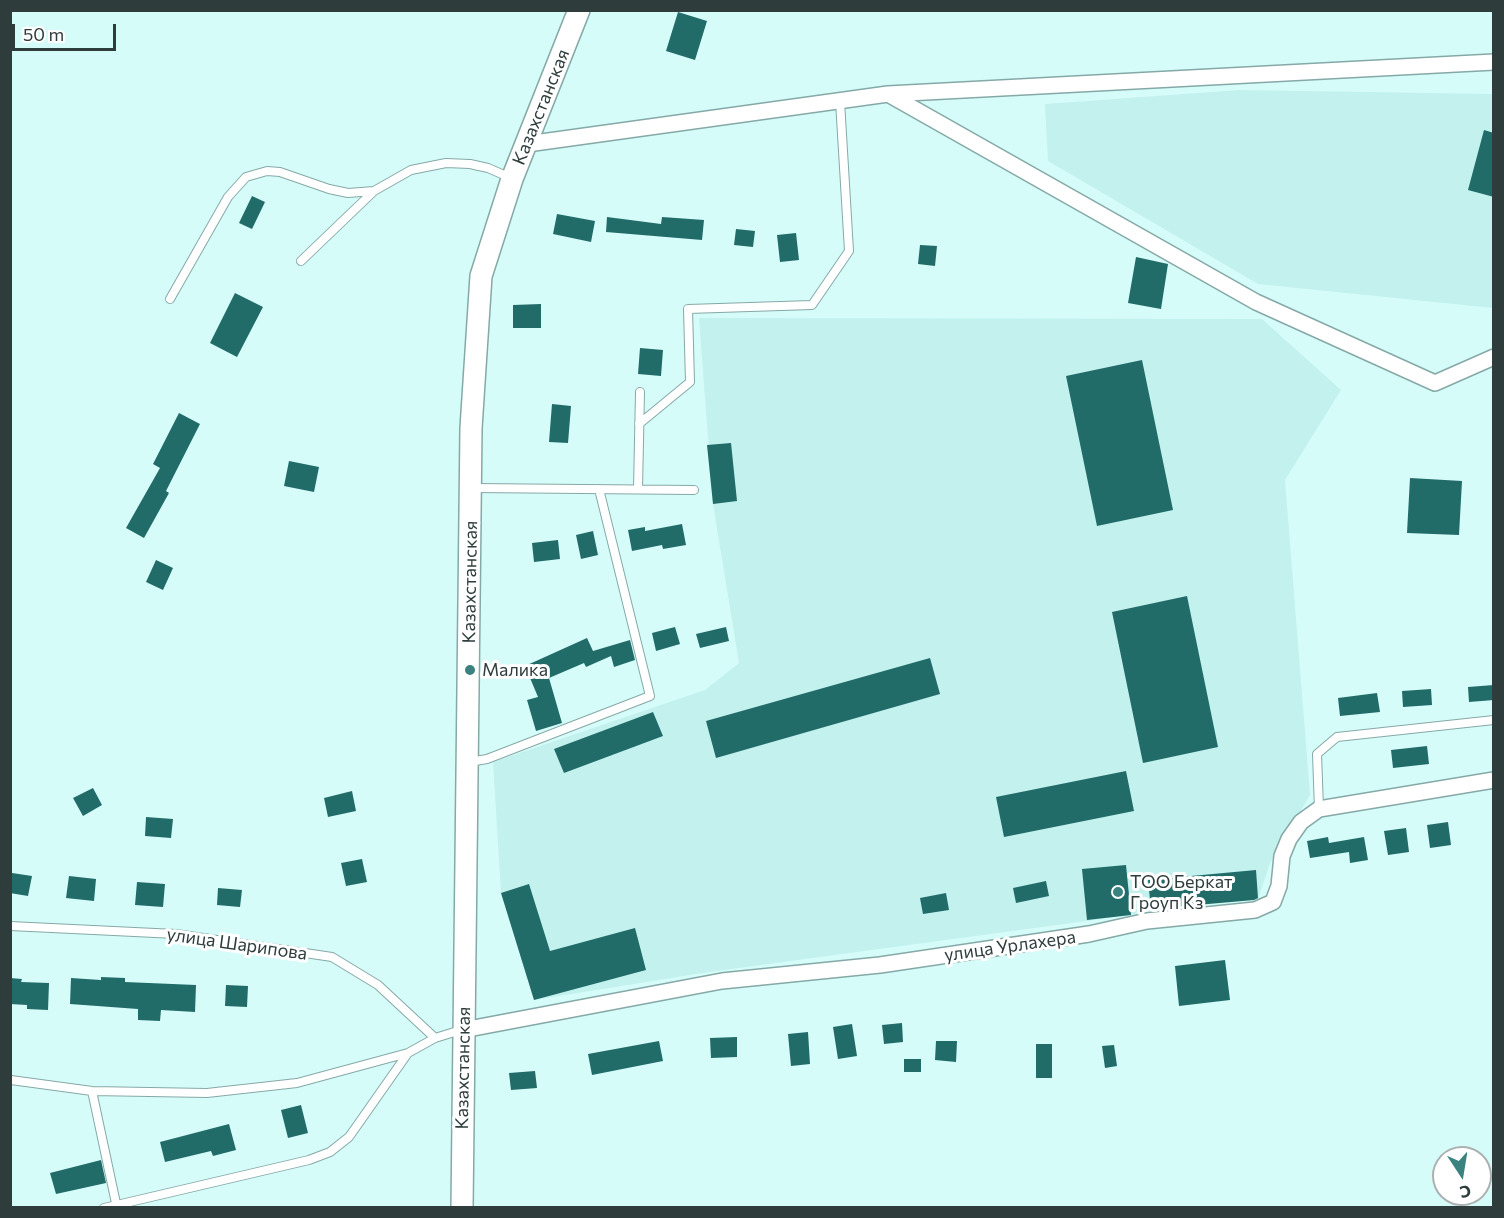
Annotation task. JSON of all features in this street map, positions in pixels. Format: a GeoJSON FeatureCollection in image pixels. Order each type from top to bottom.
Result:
{"type":"FeatureCollection","features":[{"type":"Feature","properties":{"kind":"main road","name":"Казахстанская"},"geometry":{"type":"LineString","coordinates":[[462,1208],[471,428],[481,276],[512,179],[579,10]]}},
{"type":"Feature","properties":{"kind":"street"},"geometry":{"type":"LineString","coordinates":[[527,144],[888,94],[1494,62]]}},
{"type":"Feature","properties":{"kind":"street"},"geometry":{"type":"LineString","coordinates":[[888,94],[1256,302],[1435,383],[1494,357]]}},
{"type":"Feature","properties":{"kind":"street"},"geometry":{"type":"LineString","coordinates":[[1319,809],[1494,780]]}},
{"type":"Feature","properties":{"kind":"street","name":"улица Урлахера"},"geometry":{"type":"LineString","coordinates":[[463,1030],[722,981],[880,965],[1089,934],[1147,921],[1255,910],[1273,902],[1279,886],[1282,856],[1289,839],[1301,822],[1319,809]]}},
{"type":"Feature","properties":{"kind":"lane"},"geometry":{"type":"LineString","coordinates":[[639,424],[690,382],[688,309],[812,305],[849,251],[840,100]]}},
{"type":"Feature","properties":{"kind":"lane"},"geometry":{"type":"LineString","coordinates":[[301,261],[374,191],[411,170],[446,163],[488,168],[512,179]]}},
{"type":"Feature","properties":{"kind":"lane"},"geometry":{"type":"LineString","coordinates":[[170,299],[228,197],[246,177],[267,171],[280,172],[339,191],[374,191]]}},
{"type":"Feature","properties":{"kind":"lane"},"geometry":{"type":"LineString","coordinates":[[638,489],[640,392]]}},
{"type":"Feature","properties":{"kind":"lane"},"geometry":{"type":"LineString","coordinates":[[471,488],[694,490]]}},
{"type":"Feature","properties":{"kind":"lane"},"geometry":{"type":"LineString","coordinates":[[468,762],[487,759],[650,696],[599,489]]}},
{"type":"Feature","properties":{"kind":"lane"},"geometry":{"type":"LineString","coordinates":[[1319,809],[1317,754],[1337,737],[1494,720]]}},
{"type":"Feature","properties":{"kind":"lane","name":"улица Шарипова"},"geometry":{"type":"LineString","coordinates":[[10,926],[176,934],[332,957],[378,985],[435,1038]]}},
{"type":"Feature","properties":{"kind":"lane"},"geometry":{"type":"LineString","coordinates":[[11,1080],[92,1091],[207,1093],[297,1083],[408,1053],[435,1038],[463,1030]]}},
{"type":"Feature","properties":{"kind":"lane"},"geometry":{"type":"LineString","coordinates":[[104,1208],[309,1160],[330,1152],[349,1137],[408,1053]]}},
{"type":"Feature","properties":{"kind":"lane"},"geometry":{"type":"LineString","coordinates":[[92,1091],[117,1206]]}},
{"type":"Feature","properties":{"kind":"shaded area"},"geometry":{"type":"Polygon","coordinates":[[[1240,90],[1493,94],[1493,308],[1258,284],[1048,161],[1045,104],[1240,90]]]}},
{"type":"Feature","properties":{"kind":"shaded area"},"geometry":{"type":"Polygon","coordinates":[[[699,318],[1262,319],[1341,390],[1285,480],[1310,795],[1270,863],[1258,899],[1151,909],[1131,915],[709,972],[534,1000],[501,893],[493,762],[705,690],[739,663],[713,504],[699,318]]]}},
{"type":"Feature","properties":{"kind":"building"},"geometry":{"type":"Polygon","coordinates":[[[678,12],[707,21],[695,60],[666,51],[678,12]]]}},
{"type":"Feature","properties":{"kind":"building"},"geometry":{"type":"Polygon","coordinates":[[[1484,130],[1494,133],[1494,197],[1468,190],[1484,130]]]}},
{"type":"Feature","properties":{"kind":"building"},"geometry":{"type":"Polygon","coordinates":[[[252,196],[265,202],[252,229],[239,223],[252,196]]]}},
{"type":"Feature","properties":{"kind":"building"},"geometry":{"type":"Polygon","coordinates":[[[557,214],[595,221],[591,242],[553,234],[557,214]]]}},
{"type":"Feature","properties":{"kind":"building"},"geometry":{"type":"Polygon","coordinates":[[[607,217],[661,224],[662,217],[704,220],[702,240],[606,232],[607,217]]]}},
{"type":"Feature","properties":{"kind":"building"},"geometry":{"type":"Polygon","coordinates":[[[736,229],[755,231],[753,247],[734,245],[736,229]]]}},
{"type":"Feature","properties":{"kind":"building"},"geometry":{"type":"Polygon","coordinates":[[[796,233],[799,260],[780,262],[777,235],[796,233]]]}},
{"type":"Feature","properties":{"kind":"building"},"geometry":{"type":"Polygon","coordinates":[[[920,245],[937,246],[935,266],[918,264],[920,245]]]}},
{"type":"Feature","properties":{"kind":"building"},"geometry":{"type":"Polygon","coordinates":[[[1136,257],[1168,264],[1161,309],[1128,303],[1136,257]]]}},
{"type":"Feature","properties":{"kind":"building"},"geometry":{"type":"Polygon","coordinates":[[[235,293],[263,307],[237,357],[210,343],[235,293]]]}},
{"type":"Feature","properties":{"kind":"building"},"geometry":{"type":"Polygon","coordinates":[[[541,304],[541,328],[513,328],[513,305],[541,304]]]}},
{"type":"Feature","properties":{"kind":"building"},"geometry":{"type":"Polygon","coordinates":[[[640,348],[663,350],[661,376],[638,374],[640,348]]]}},
{"type":"Feature","properties":{"kind":"building"},"geometry":{"type":"Polygon","coordinates":[[[1142,360],[1173,510],[1097,526],[1066,376],[1142,360]]]}},
{"type":"Feature","properties":{"kind":"building"},"geometry":{"type":"Polygon","coordinates":[[[552,404],[571,406],[568,443],[549,442],[552,404]]]}},
{"type":"Feature","properties":{"kind":"building"},"geometry":{"type":"Polygon","coordinates":[[[179,413],[200,424],[166,491],[169,493],[144,538],[126,528],[160,468],[153,464],[179,413]]]}},
{"type":"Feature","properties":{"kind":"building"},"geometry":{"type":"Polygon","coordinates":[[[731,443],[737,501],[713,504],[707,445],[731,443]]]}},
{"type":"Feature","properties":{"kind":"building"},"geometry":{"type":"Polygon","coordinates":[[[289,461],[319,467],[314,492],[284,486],[289,461]]]}},
{"type":"Feature","properties":{"kind":"building"},"geometry":{"type":"Polygon","coordinates":[[[1410,478],[1462,481],[1459,535],[1407,533],[1410,478]]]}},
{"type":"Feature","properties":{"kind":"building"},"geometry":{"type":"Polygon","coordinates":[[[682,524],[686,545],[663,549],[662,545],[632,551],[628,530],[645,527],[645,531],[682,524]]]}},
{"type":"Feature","properties":{"kind":"building"},"geometry":{"type":"Polygon","coordinates":[[[593,531],[598,555],[581,559],[576,535],[593,531]]]}},
{"type":"Feature","properties":{"kind":"building"},"geometry":{"type":"Polygon","coordinates":[[[558,540],[560,559],[534,562],[532,543],[558,540]]]}},
{"type":"Feature","properties":{"kind":"building"},"geometry":{"type":"Polygon","coordinates":[[[156,560],[173,568],[163,590],[146,582],[156,560]]]}},
{"type":"Feature","properties":{"kind":"building"},"geometry":{"type":"Polygon","coordinates":[[[1187,596],[1218,747],[1143,763],[1112,612],[1187,596]]]}},
{"type":"Feature","properties":{"kind":"building"},"geometry":{"type":"Polygon","coordinates":[[[675,627],[680,644],[656,651],[652,633],[675,627]]]}},
{"type":"Feature","properties":{"kind":"building"},"geometry":{"type":"Polygon","coordinates":[[[726,627],[729,641],[700,648],[696,634],[726,627]]]}},
{"type":"Feature","properties":{"kind":"building"},"geometry":{"type":"Polygon","coordinates":[[[587,638],[593,651],[630,640],[635,660],[614,667],[611,656],[586,667],[584,663],[549,678],[562,723],[536,731],[527,700],[538,697],[525,666],[587,638]]]}},
{"type":"Feature","properties":{"kind":"building"},"geometry":{"type":"Polygon","coordinates":[[[930,658],[940,694],[716,758],[706,721],[930,658]]]}},
{"type":"Feature","properties":{"kind":"building"},"geometry":{"type":"Polygon","coordinates":[[[1494,685],[1494,700],[1469,702],[1468,687],[1494,685]]]}},
{"type":"Feature","properties":{"kind":"building"},"geometry":{"type":"Polygon","coordinates":[[[1431,689],[1432,705],[1403,707],[1402,691],[1431,689]]]}},
{"type":"Feature","properties":{"kind":"building"},"geometry":{"type":"Polygon","coordinates":[[[1377,693],[1380,712],[1340,716],[1338,698],[1377,693]]]}},
{"type":"Feature","properties":{"kind":"building"},"geometry":{"type":"Polygon","coordinates":[[[653,712],[663,736],[564,773],[554,749],[653,712]]]}},
{"type":"Feature","properties":{"kind":"building"},"geometry":{"type":"Polygon","coordinates":[[[1427,746],[1429,764],[1393,768],[1391,750],[1427,746]]]}},
{"type":"Feature","properties":{"kind":"building"},"geometry":{"type":"Polygon","coordinates":[[[1126,771],[1134,811],[1004,837],[996,797],[1126,771]]]}},
{"type":"Feature","properties":{"kind":"building"},"geometry":{"type":"Polygon","coordinates":[[[93,788],[102,805],[83,816],[73,798],[93,788]]]}},
{"type":"Feature","properties":{"kind":"building"},"geometry":{"type":"Polygon","coordinates":[[[352,791],[356,811],[328,817],[324,798],[352,791]]]}},
{"type":"Feature","properties":{"kind":"building"},"geometry":{"type":"Polygon","coordinates":[[[146,817],[173,819],[171,838],[145,836],[146,817]]]}},
{"type":"Feature","properties":{"kind":"building"},"geometry":{"type":"Polygon","coordinates":[[[1448,822],[1451,845],[1430,848],[1427,825],[1448,822]]]}},
{"type":"Feature","properties":{"kind":"building"},"geometry":{"type":"Polygon","coordinates":[[[1406,828],[1409,852],[1388,855],[1384,831],[1406,828]]]}},
{"type":"Feature","properties":{"kind":"building"},"geometry":{"type":"Polygon","coordinates":[[[1328,837],[1329,843],[1364,837],[1368,860],[1350,863],[1349,852],[1310,858],[1307,841],[1328,837]]]}},
{"type":"Feature","properties":{"kind":"building"},"geometry":{"type":"Polygon","coordinates":[[[362,859],[367,882],[346,886],[341,863],[362,859]]]}},
{"type":"Feature","properties":{"kind":"building"},"geometry":{"type":"Polygon","coordinates":[[[1126,865],[1131,915],[1087,920],[1082,869],[1126,865]]]}},
{"type":"Feature","properties":{"kind":"building"},"geometry":{"type":"Polygon","coordinates":[[[1256,870],[1258,898],[1254,900],[1151,909],[1148,880],[1256,870]]]}},
{"type":"Feature","properties":{"kind":"building"},"geometry":{"type":"Polygon","coordinates":[[[12,873],[32,876],[28,896],[10,893],[12,873]]]}},
{"type":"Feature","properties":{"kind":"building"},"geometry":{"type":"Polygon","coordinates":[[[69,876],[96,879],[94,901],[66,898],[69,876]]]}},
{"type":"Feature","properties":{"kind":"building"},"geometry":{"type":"Polygon","coordinates":[[[1046,881],[1049,896],[1016,903],[1013,888],[1046,881]]]}},
{"type":"Feature","properties":{"kind":"building"},"geometry":{"type":"Polygon","coordinates":[[[137,882],[165,884],[163,907],[135,905],[137,882]]]}},
{"type":"Feature","properties":{"kind":"building"},"geometry":{"type":"Polygon","coordinates":[[[529,884],[550,951],[635,928],[646,970],[534,1000],[501,893],[529,884]]]}},
{"type":"Feature","properties":{"kind":"building"},"geometry":{"type":"Polygon","coordinates":[[[218,888],[242,890],[240,907],[217,905],[218,888]]]}},
{"type":"Feature","properties":{"kind":"building"},"geometry":{"type":"Polygon","coordinates":[[[946,893],[949,910],[923,914],[920,898],[946,893]]]}},
{"type":"Feature","properties":{"kind":"building"},"geometry":{"type":"Polygon","coordinates":[[[1225,960],[1230,1000],[1179,1006],[1175,966],[1225,960]]]}},
{"type":"Feature","properties":{"kind":"building"},"geometry":{"type":"Polygon","coordinates":[[[101,977],[125,978],[125,982],[196,985],[195,1012],[161,1010],[160,1021],[138,1020],[138,1009],[70,1004],[71,978],[101,980],[101,977]]]}},
{"type":"Feature","properties":{"kind":"building"},"geometry":{"type":"Polygon","coordinates":[[[10,978],[22,979],[21,982],[49,983],[48,1010],[27,1009],[27,1005],[10,1004],[10,978]]]}},
{"type":"Feature","properties":{"kind":"building"},"geometry":{"type":"Polygon","coordinates":[[[226,985],[248,986],[247,1007],[225,1006],[226,985]]]}},
{"type":"Feature","properties":{"kind":"building"},"geometry":{"type":"Polygon","coordinates":[[[902,1023],[903,1042],[884,1044],[882,1025],[902,1023]]]}},
{"type":"Feature","properties":{"kind":"building"},"geometry":{"type":"Polygon","coordinates":[[[852,1024],[857,1056],[838,1059],[833,1027],[852,1024]]]}},
{"type":"Feature","properties":{"kind":"building"},"geometry":{"type":"Polygon","coordinates":[[[808,1032],[810,1064],[791,1066],[788,1034],[808,1032]]]}},
{"type":"Feature","properties":{"kind":"building"},"geometry":{"type":"Polygon","coordinates":[[[737,1037],[737,1057],[711,1058],[710,1038],[737,1037]]]}},
{"type":"Feature","properties":{"kind":"building"},"geometry":{"type":"Polygon","coordinates":[[[659,1041],[663,1061],[592,1075],[588,1054],[659,1041]]]}},
{"type":"Feature","properties":{"kind":"building"},"geometry":{"type":"Polygon","coordinates":[[[936,1041],[957,1041],[956,1062],[935,1060],[936,1041]]]}},
{"type":"Feature","properties":{"kind":"building"},"geometry":{"type":"Polygon","coordinates":[[[1036,1044],[1052,1044],[1052,1078],[1036,1078],[1036,1044]]]}},
{"type":"Feature","properties":{"kind":"building"},"geometry":{"type":"Polygon","coordinates":[[[1114,1045],[1117,1066],[1105,1068],[1102,1046],[1114,1045]]]}},
{"type":"Feature","properties":{"kind":"building"},"geometry":{"type":"Polygon","coordinates":[[[904,1059],[921,1059],[921,1072],[904,1072],[904,1059]]]}},
{"type":"Feature","properties":{"kind":"building"},"geometry":{"type":"Polygon","coordinates":[[[535,1071],[537,1088],[511,1090],[509,1073],[535,1071]]]}},
{"type":"Feature","properties":{"kind":"building"},"geometry":{"type":"Polygon","coordinates":[[[301,1105],[308,1133],[288,1138],[281,1110],[301,1105]]]}},
{"type":"Feature","properties":{"kind":"building"},"geometry":{"type":"Polygon","coordinates":[[[229,1124],[236,1150],[213,1156],[211,1151],[165,1162],[160,1142],[229,1124]]]}},
{"type":"Feature","properties":{"kind":"building"},"geometry":{"type":"Polygon","coordinates":[[[101,1160],[106,1183],[56,1194],[50,1173],[101,1160]]]}},
{"type":"Feature","properties":{"kind":"place","name":"Малика"},"geometry":{"type":"Point","coordinates":[470,670]}},
{"type":"Feature","properties":{"kind":"place","name":"ТОО Беркат Гроуп Кз"},"geometry":{"type":"Point","coordinates":[1118,892]}}]}
